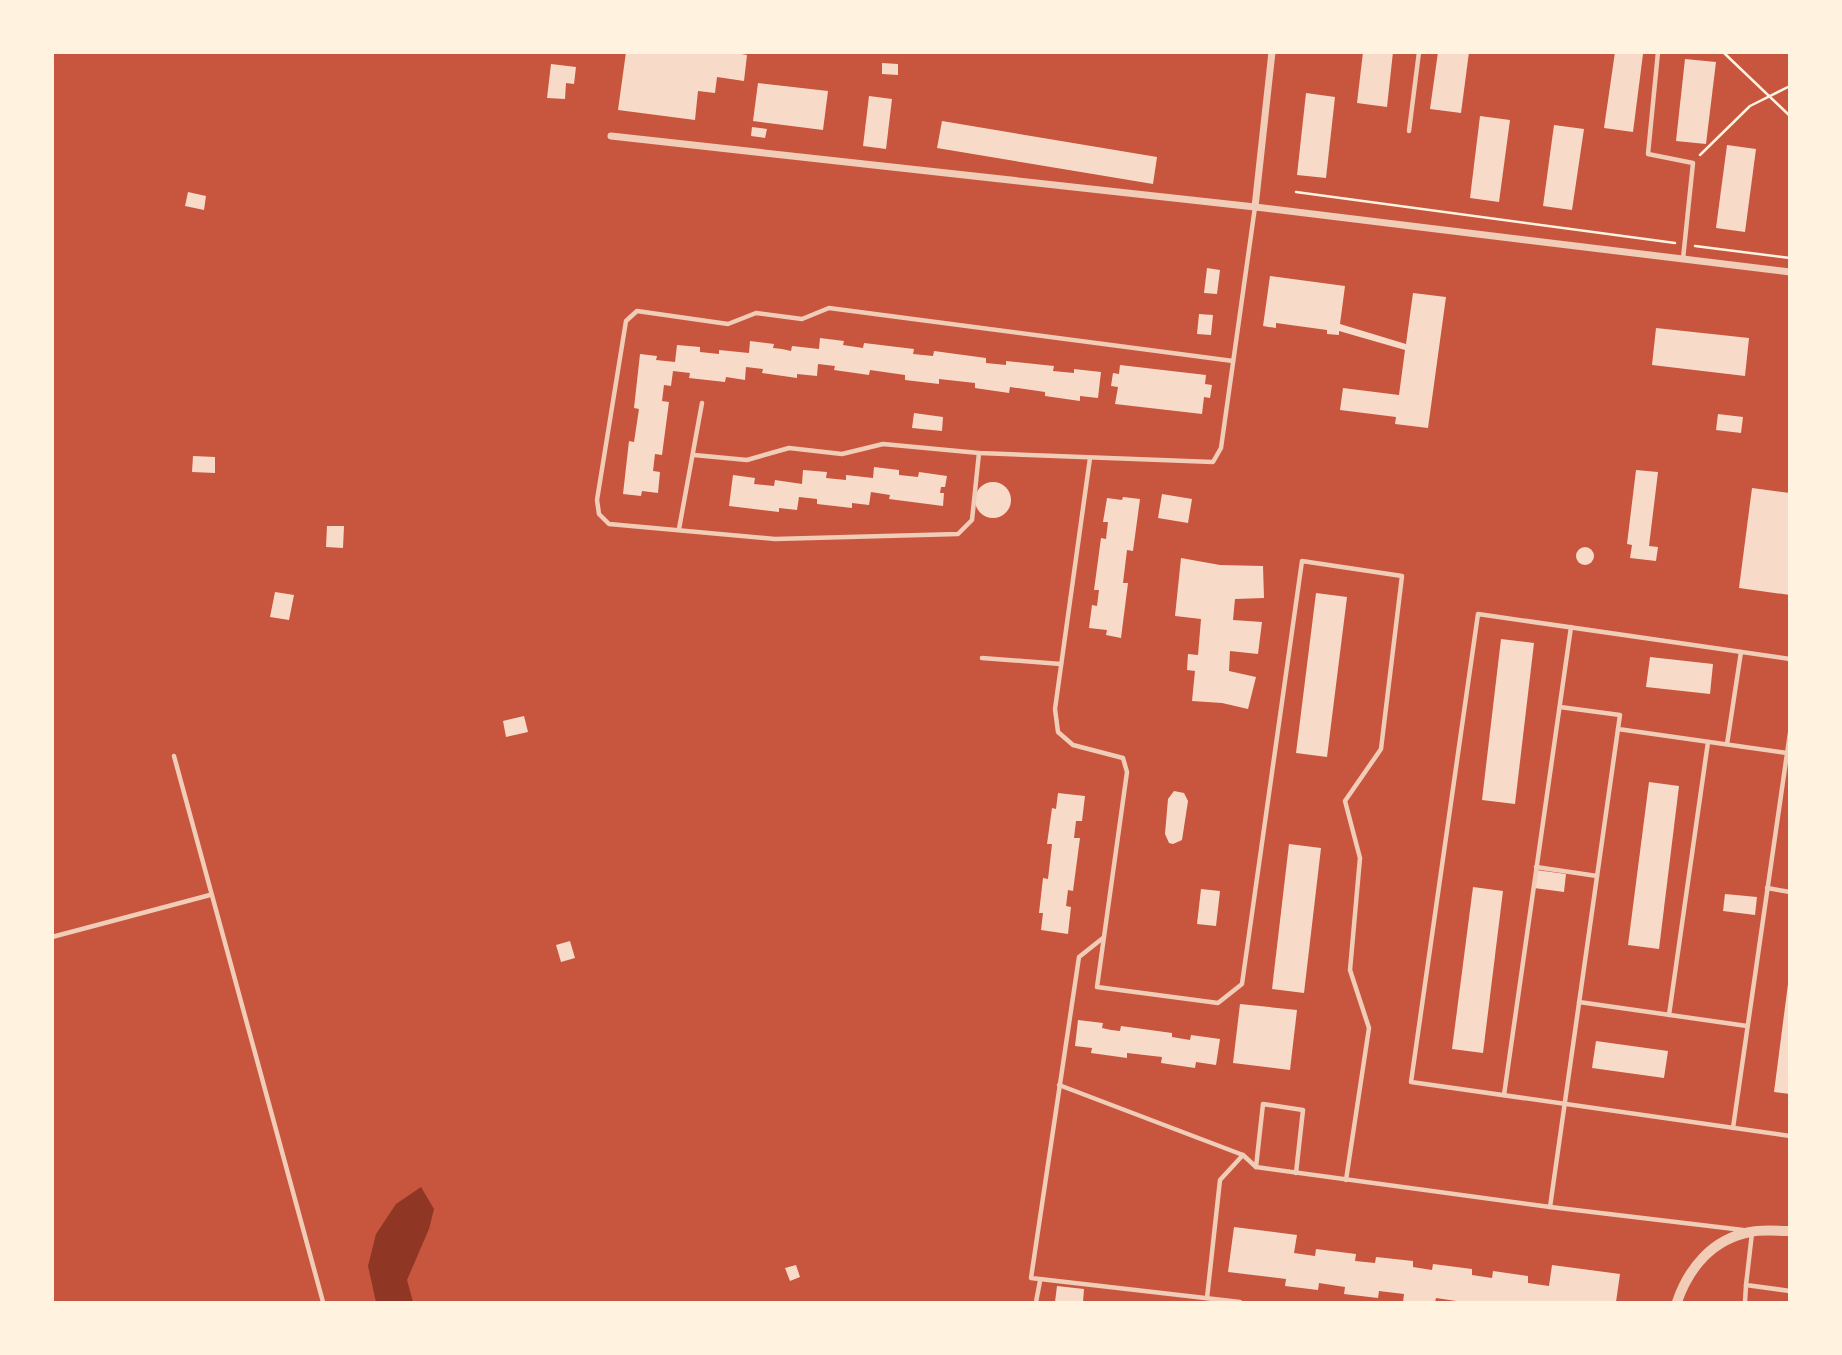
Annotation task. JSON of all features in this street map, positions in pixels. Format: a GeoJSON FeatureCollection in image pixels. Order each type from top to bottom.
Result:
{"type":"FeatureCollection","features":[{"type":"Feature","properties":{"kind":"street"},"geometry":{"type":"LineString","coordinates":[[1255,207],[1272,52]]}},
{"type":"Feature","properties":{"kind":"street"},"geometry":{"type":"LineString","coordinates":[[611,136],[1255,207],[1790,272]]}},
{"type":"Feature","properties":{"kind":"street"},"geometry":{"type":"LineString","coordinates":[[1677,1303],[1693,1269],[1709,1251],[1726,1238],[1753,1231],[1790,1231]]}},
{"type":"Feature","properties":{"kind":"lane"},"geometry":{"type":"LineString","coordinates":[[1409,131],[1419,52]]}},
{"type":"Feature","properties":{"kind":"lane"},"geometry":{"type":"LineString","coordinates":[[1658,52],[1647,154],[1693,163],[1683,259]]}},
{"type":"Feature","properties":{"kind":"lane"},"geometry":{"type":"LineString","coordinates":[[694,455],[747,460],[789,448],[842,454],[883,444],[979,453],[1213,463],[1221,448],[1255,207]]}},
{"type":"Feature","properties":{"kind":"lane"},"geometry":{"type":"LineString","coordinates":[[979,453],[972,520],[958,534],[775,539],[609,524],[599,514],[597,500],[626,321],[637,311],[728,324],[756,313],[802,319],[829,308],[1233,361]]}},
{"type":"Feature","properties":{"kind":"lane"},"geometry":{"type":"LineString","coordinates":[[679,529],[702,403]]}},
{"type":"Feature","properties":{"kind":"lane"},"geometry":{"type":"LineString","coordinates":[[1090,458],[1055,709],[1058,732],[1073,745],[1122,758],[1127,772],[1097,987],[1218,1003],[1242,984],[1302,561],[1402,576],[1381,749],[1345,801],[1360,858],[1350,970],[1369,1028],[1346,1180]]}},
{"type":"Feature","properties":{"kind":"lane"},"geometry":{"type":"LineString","coordinates":[[1790,659],[1478,614],[1411,1082],[1790,1136]]}},
{"type":"Feature","properties":{"kind":"lane"},"geometry":{"type":"LineString","coordinates":[[1504,1095],[1571,627]]}},
{"type":"Feature","properties":{"kind":"lane"},"geometry":{"type":"LineString","coordinates":[[1727,744],[1741,652]]}},
{"type":"Feature","properties":{"kind":"lane"},"geometry":{"type":"LineString","coordinates":[[982,658],[1061,664]]}},
{"type":"Feature","properties":{"kind":"lane"},"geometry":{"type":"LineString","coordinates":[[1550,1207],[1620,715],[1560,707]]}},
{"type":"Feature","properties":{"kind":"lane"},"geometry":{"type":"LineString","coordinates":[[1618,729],[1787,753]]}},
{"type":"Feature","properties":{"kind":"lane"},"geometry":{"type":"LineString","coordinates":[[1733,1128],[1790,733]]}},
{"type":"Feature","properties":{"kind":"lane"},"geometry":{"type":"LineString","coordinates":[[1669,1015],[1709,742]]}},
{"type":"Feature","properties":{"kind":"lane"},"geometry":{"type":"LineString","coordinates":[[174,756],[323,1303]]}},
{"type":"Feature","properties":{"kind":"lane"},"geometry":{"type":"LineString","coordinates":[[1536,867],[1597,876]]}},
{"type":"Feature","properties":{"kind":"lane"},"geometry":{"type":"LineString","coordinates":[[1767,888],[1790,891]]}},
{"type":"Feature","properties":{"kind":"lane"},"geometry":{"type":"LineString","coordinates":[[52,937],[210,895]]}},
{"type":"Feature","properties":{"kind":"lane"},"geometry":{"type":"LineString","coordinates":[[1104,937],[1079,957],[1031,1278],[1240,1303]]}},
{"type":"Feature","properties":{"kind":"lane"},"geometry":{"type":"LineString","coordinates":[[1579,1002],[1747,1026]]}},
{"type":"Feature","properties":{"kind":"lane"},"geometry":{"type":"LineString","coordinates":[[1059,1085],[1243,1155],[1256,1167],[1550,1207],[1753,1231],[1745,1303]]}},
{"type":"Feature","properties":{"kind":"lane"},"geometry":{"type":"LineString","coordinates":[[1256,1167],[1263,1104],[1303,1110],[1296,1173]]}},
{"type":"Feature","properties":{"kind":"lane"},"geometry":{"type":"LineString","coordinates":[[1207,1298],[1220,1180],[1243,1155]]}},
{"type":"Feature","properties":{"kind":"lane"},"geometry":{"type":"LineString","coordinates":[[1037,1303],[1040,1281]]}},
{"type":"Feature","properties":{"kind":"lane"},"geometry":{"type":"LineString","coordinates":[[1745,1285],[1790,1290]]}},
{"type":"Feature","properties":{"kind":"path"},"geometry":{"type":"LineString","coordinates":[[1723,52],[1790,116]]}},
{"type":"Feature","properties":{"kind":"path"},"geometry":{"type":"LineString","coordinates":[[1693,163],[1750,106],[1790,86]]}},
{"type":"Feature","properties":{"kind":"path"},"geometry":{"type":"LineString","coordinates":[[1296,192],[1790,258]]}},
{"type":"Feature","properties":{"kind":"shaded area"},"geometry":{"type":"Polygon","coordinates":[[[421,1187],[434,1209],[429,1229],[407,1280],[413,1302],[376,1302],[368,1266],[376,1234],[396,1204],[421,1187]]]}},
{"type":"Feature","properties":{"kind":"building"},"geometry":{"type":"Polygon","coordinates":[[[626,52],[730,52],[747,55],[744,81],[717,77],[715,93],[698,91],[695,120],[618,110],[626,52]]]}},
{"type":"Feature","properties":{"kind":"building"},"geometry":{"type":"Polygon","coordinates":[[[1363,52],[1393,52],[1387,107],[1357,103],[1363,52]]]}},
{"type":"Feature","properties":{"kind":"building"},"geometry":{"type":"Polygon","coordinates":[[[1438,52],[1469,52],[1461,113],[1430,109],[1438,52]]]}},
{"type":"Feature","properties":{"kind":"building"},"geometry":{"type":"Polygon","coordinates":[[[1615,52],[1643,54],[1633,132],[1604,128],[1615,52]]]}},
{"type":"Feature","properties":{"kind":"building"},"geometry":{"type":"Polygon","coordinates":[[[1685,59],[1716,62],[1706,144],[1676,141],[1685,59]]]}},
{"type":"Feature","properties":{"kind":"building"},"geometry":{"type":"Polygon","coordinates":[[[882,63],[898,64],[898,75],[882,74],[882,63]]]}},
{"type":"Feature","properties":{"kind":"building"},"geometry":{"type":"Polygon","coordinates":[[[551,64],[576,67],[574,84],[566,83],[565,99],[547,98],[551,64]]]}},
{"type":"Feature","properties":{"kind":"building"},"geometry":{"type":"Polygon","coordinates":[[[758,83],[828,91],[823,130],[753,121],[758,83]]]}},
{"type":"Feature","properties":{"kind":"building"},"geometry":{"type":"Polygon","coordinates":[[[1306,93],[1335,97],[1326,178],[1297,175],[1306,93]]]}},
{"type":"Feature","properties":{"kind":"building"},"geometry":{"type":"Polygon","coordinates":[[[869,96],[892,99],[886,149],[863,146],[869,96]]]}},
{"type":"Feature","properties":{"kind":"building"},"geometry":{"type":"Polygon","coordinates":[[[1480,116],[1510,120],[1499,202],[1470,198],[1480,116]]]}},
{"type":"Feature","properties":{"kind":"building"},"geometry":{"type":"Polygon","coordinates":[[[942,121],[1157,157],[1153,184],[937,148],[942,121]]]}},
{"type":"Feature","properties":{"kind":"building"},"geometry":{"type":"Polygon","coordinates":[[[1554,125],[1584,129],[1572,210],[1543,206],[1554,125]]]}},
{"type":"Feature","properties":{"kind":"building"},"geometry":{"type":"Polygon","coordinates":[[[752,127],[767,129],[765,138],[751,136],[752,127]]]}},
{"type":"Feature","properties":{"kind":"building"},"geometry":{"type":"Polygon","coordinates":[[[1727,145],[1756,149],[1745,232],[1716,228],[1727,145]]]}},
{"type":"Feature","properties":{"kind":"building"},"geometry":{"type":"Polygon","coordinates":[[[188,192],[206,196],[204,210],[185,206],[188,192]]]}},
{"type":"Feature","properties":{"kind":"building"},"geometry":{"type":"Polygon","coordinates":[[[1207,268],[1220,270],[1217,294],[1204,293],[1207,268]]]}},
{"type":"Feature","properties":{"kind":"building"},"geometry":{"type":"Polygon","coordinates":[[[1270,276],[1345,286],[1340,324],[1406,344],[1413,293],[1446,297],[1428,428],[1395,424],[1396,417],[1340,410],[1343,388],[1399,395],[1405,350],[1339,331],[1339,335],[1327,334],[1327,330],[1276,323],[1276,328],[1263,326],[1270,276]]]}},
{"type":"Feature","properties":{"kind":"building"},"geometry":{"type":"Polygon","coordinates":[[[1199,314],[1213,315],[1211,335],[1197,334],[1199,314]]]}},
{"type":"Feature","properties":{"kind":"building"},"geometry":{"type":"Polygon","coordinates":[[[1656,328],[1749,338],[1745,376],[1652,365],[1656,328]]]}},
{"type":"Feature","properties":{"kind":"building"},"geometry":{"type":"Polygon","coordinates":[[[820,338],[844,341],[843,345],[863,348],[864,343],[914,349],[913,354],[933,356],[934,351],[986,358],[986,363],[1006,365],[1006,361],[1054,366],[1053,371],[1074,373],[1074,369],[1101,372],[1098,398],[1080,396],[1080,401],[1010,387],[1009,393],[975,388],[975,383],[939,379],[939,384],[905,380],[905,375],[870,370],[869,375],[834,370],[835,366],[818,364],[817,376],[797,374],[797,378],[762,373],[763,369],[746,367],[745,380],[726,377],[725,382],[689,378],[690,373],[673,371],[671,386],[664,385],[662,401],[669,402],[662,455],[655,454],[653,471],[660,472],[658,493],[642,491],[641,496],[623,494],[629,441],[634,442],[639,409],[634,408],[640,354],[657,356],[656,360],[675,362],[677,345],[700,347],[700,352],[719,354],[719,350],[749,353],[750,341],[774,344],[773,348],[791,351],[792,346],[819,349],[820,338]]]}},
{"type":"Feature","properties":{"kind":"building"},"geometry":{"type":"Polygon","coordinates":[[[1120,365],[1206,375],[1205,384],[1212,385],[1210,398],[1204,397],[1202,414],[1115,404],[1118,387],[1111,386],[1113,373],[1119,374],[1120,365]]]}},
{"type":"Feature","properties":{"kind":"building"},"geometry":{"type":"Polygon","coordinates":[[[914,413],[943,417],[942,431],[912,428],[914,413]]]}},
{"type":"Feature","properties":{"kind":"building"},"geometry":{"type":"Polygon","coordinates":[[[1718,414],[1743,417],[1741,433],[1716,430],[1718,414]]]}},
{"type":"Feature","properties":{"kind":"building"},"geometry":{"type":"Polygon","coordinates":[[[193,456],[215,457],[215,473],[192,472],[193,456]]]}},
{"type":"Feature","properties":{"kind":"building"},"geometry":{"type":"Polygon","coordinates":[[[874,467],[899,470],[899,475],[918,477],[919,472],[947,476],[945,487],[941,487],[940,493],[944,493],[943,506],[889,499],[890,495],[871,492],[869,505],[852,503],[852,508],[817,504],[817,499],[799,497],[797,510],[779,508],[779,512],[729,506],[733,475],[755,478],[754,484],[774,486],[775,480],[802,484],[803,470],[827,472],[826,478],[846,480],[846,475],[873,478],[874,467]]]}},
{"type":"Feature","properties":{"kind":"building"},"geometry":{"type":"Polygon","coordinates":[[[1636,470],[1658,472],[1649,546],[1658,547],[1656,561],[1630,558],[1632,545],[1627,544],[1636,470]]]}},
{"type":"Feature","properties":{"kind":"building"},"geometry":{"type":"Polygon","coordinates":[[[993,482],[1006,487],[1011,500],[1006,513],[993,518],[980,513],[975,500],[980,487],[993,482]]]}},
{"type":"Feature","properties":{"kind":"building"},"geometry":{"type":"Polygon","coordinates":[[[1752,488],[1790,493],[1790,595],[1739,588],[1752,488]]]}},
{"type":"Feature","properties":{"kind":"building"},"geometry":{"type":"Polygon","coordinates":[[[1162,494],[1192,499],[1188,523],[1158,518],[1162,494]]]}},
{"type":"Feature","properties":{"kind":"building"},"geometry":{"type":"Polygon","coordinates":[[[1123,497],[1140,499],[1133,551],[1127,550],[1123,583],[1128,583],[1121,638],[1106,635],[1107,630],[1089,628],[1092,605],[1097,606],[1099,590],[1094,590],[1101,538],[1106,539],[1108,522],[1103,522],[1107,498],[1122,500],[1123,497]]]}},
{"type":"Feature","properties":{"kind":"building"},"geometry":{"type":"Polygon","coordinates":[[[327,526],[344,526],[343,548],[326,547],[327,526]]]}},
{"type":"Feature","properties":{"kind":"building"},"geometry":{"type":"Polygon","coordinates":[[[1585,547],[1591,550],[1594,556],[1591,562],[1585,565],[1579,562],[1576,556],[1579,550],[1585,547]]]}},
{"type":"Feature","properties":{"kind":"building"},"geometry":{"type":"Polygon","coordinates":[[[1181,558],[1220,565],[1263,566],[1264,598],[1235,599],[1233,620],[1262,622],[1258,654],[1230,651],[1229,671],[1256,677],[1248,709],[1222,703],[1192,701],[1195,671],[1187,670],[1188,654],[1198,655],[1201,619],[1175,616],[1181,558]]]}},
{"type":"Feature","properties":{"kind":"building"},"geometry":{"type":"Polygon","coordinates":[[[275,592],[294,595],[289,620],[270,617],[275,592]]]}},
{"type":"Feature","properties":{"kind":"building"},"geometry":{"type":"Polygon","coordinates":[[[1316,593],[1347,597],[1327,757],[1296,753],[1316,593]]]}},
{"type":"Feature","properties":{"kind":"building"},"geometry":{"type":"Polygon","coordinates":[[[1501,639],[1534,643],[1515,804],[1482,800],[1501,639]]]}},
{"type":"Feature","properties":{"kind":"building"},"geometry":{"type":"Polygon","coordinates":[[[1650,657],[1713,664],[1710,694],[1646,687],[1650,657]]]}},
{"type":"Feature","properties":{"kind":"building"},"geometry":{"type":"Polygon","coordinates":[[[524,716],[528,732],[506,737],[503,721],[524,716]]]}},
{"type":"Feature","properties":{"kind":"building"},"geometry":{"type":"Polygon","coordinates":[[[1649,782],[1679,786],[1659,949],[1628,945],[1649,782]]]}},
{"type":"Feature","properties":{"kind":"building"},"geometry":{"type":"Polygon","coordinates":[[[1174,791],[1184,793],[1188,801],[1182,840],[1173,844],[1169,843],[1165,834],[1168,799],[1174,791]]]}},
{"type":"Feature","properties":{"kind":"building"},"geometry":{"type":"Polygon","coordinates":[[[1058,793],[1085,796],[1082,821],[1076,821],[1074,838],[1080,838],[1073,891],[1068,890],[1066,906],[1071,907],[1068,934],[1041,930],[1043,913],[1039,913],[1043,878],[1048,879],[1052,844],[1047,844],[1052,808],[1056,809],[1058,793]]]}},
{"type":"Feature","properties":{"kind":"building"},"geometry":{"type":"Polygon","coordinates":[[[1289,844],[1321,848],[1304,993],[1272,989],[1289,844]]]}},
{"type":"Feature","properties":{"kind":"building"},"geometry":{"type":"Polygon","coordinates":[[[1536,870],[1566,874],[1564,892],[1534,888],[1536,870]]]}},
{"type":"Feature","properties":{"kind":"building"},"geometry":{"type":"Polygon","coordinates":[[[1473,887],[1503,891],[1483,1053],[1452,1049],[1473,887]]]}},
{"type":"Feature","properties":{"kind":"building"},"geometry":{"type":"Polygon","coordinates":[[[1201,889],[1220,891],[1216,926],[1197,924],[1201,889]]]}},
{"type":"Feature","properties":{"kind":"building"},"geometry":{"type":"Polygon","coordinates":[[[1725,894],[1757,897],[1755,915],[1723,911],[1725,894]]]}},
{"type":"Feature","properties":{"kind":"building"},"geometry":{"type":"Polygon","coordinates":[[[570,941],[575,958],[561,962],[556,945],[570,941]]]}},
{"type":"Feature","properties":{"kind":"building"},"geometry":{"type":"Polygon","coordinates":[[[1790,984],[1790,1094],[1774,1092],[1790,984]]]}},
{"type":"Feature","properties":{"kind":"building"},"geometry":{"type":"Polygon","coordinates":[[[1240,1004],[1297,1010],[1290,1070],[1233,1063],[1240,1004]]]}},
{"type":"Feature","properties":{"kind":"building"},"geometry":{"type":"Polygon","coordinates":[[[1078,1020],[1103,1023],[1102,1028],[1111,1030],[1120,1031],[1121,1026],[1172,1033],[1172,1037],[1190,1040],[1191,1035],[1220,1039],[1216,1065],[1196,1062],[1195,1068],[1161,1063],[1162,1057],[1127,1053],[1127,1058],[1091,1053],[1092,1048],[1075,1046],[1078,1020]]]}},
{"type":"Feature","properties":{"kind":"building"},"geometry":{"type":"Polygon","coordinates":[[[1596,1041],[1668,1051],[1664,1078],[1592,1068],[1596,1041]]]}},
{"type":"Feature","properties":{"kind":"building"},"geometry":{"type":"Polygon","coordinates":[[[1234,1227],[1297,1235],[1294,1253],[1315,1256],[1316,1249],[1356,1254],[1355,1261],[1375,1263],[1376,1257],[1413,1261],[1413,1267],[1432,1270],[1433,1264],[1472,1269],[1472,1275],[1492,1278],[1493,1271],[1528,1276],[1528,1283],[1549,1286],[1552,1265],[1620,1274],[1616,1302],[1463,1302],[1436,1298],[1435,1302],[1403,1302],[1404,1294],[1379,1291],[1378,1298],[1344,1294],[1345,1287],[1319,1283],[1318,1290],[1285,1286],[1286,1279],[1228,1272],[1234,1227]]]}},
{"type":"Feature","properties":{"kind":"building"},"geometry":{"type":"Polygon","coordinates":[[[796,1265],[800,1277],[790,1281],[785,1268],[796,1265]]]}},
{"type":"Feature","properties":{"kind":"building"},"geometry":{"type":"Polygon","coordinates":[[[1057,1286],[1084,1289],[1083,1302],[1055,1302],[1057,1286]]]}}]}
